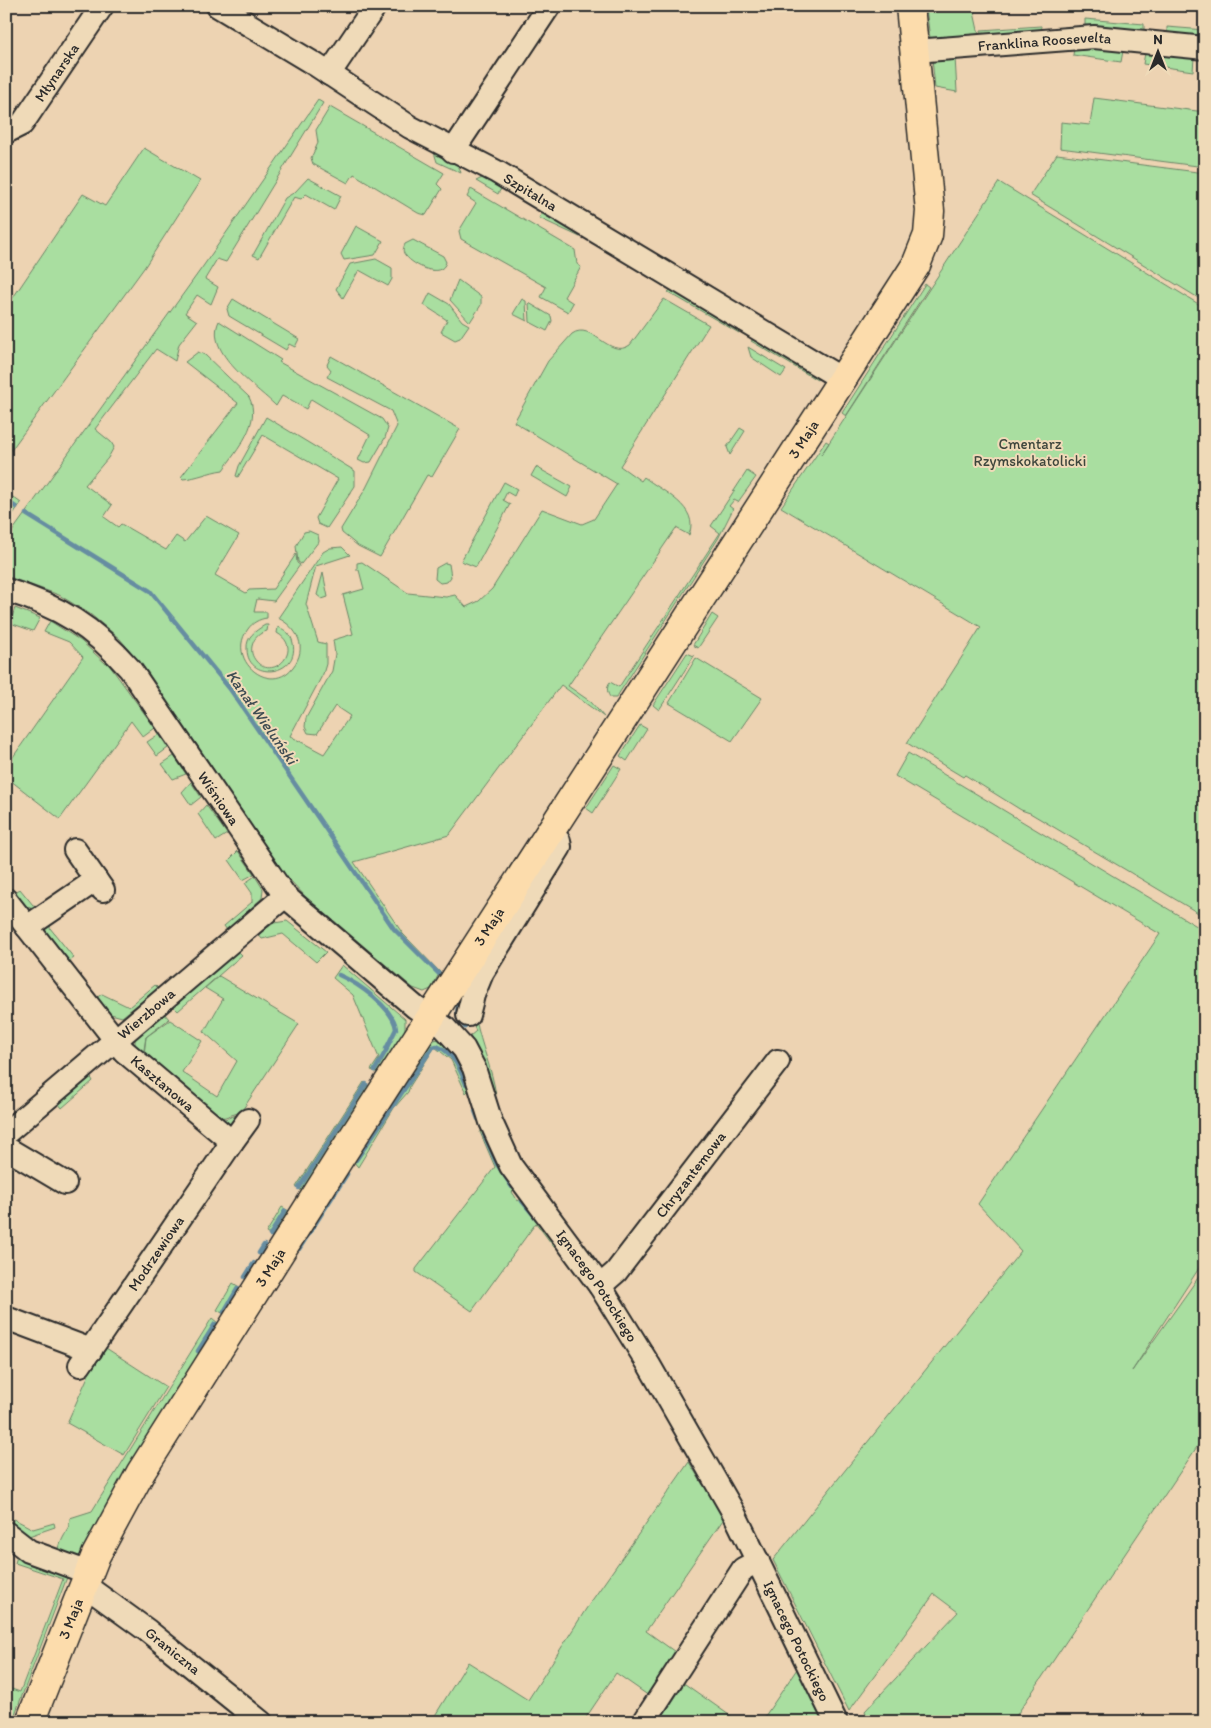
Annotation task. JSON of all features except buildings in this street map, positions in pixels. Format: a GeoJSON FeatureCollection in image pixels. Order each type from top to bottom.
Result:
{"type":"FeatureCollection","features":[{"type":"Feature","properties":{"kind":"main road","name":"3 Maja"},"geometry":{"type":"LineString","coordinates":[[30,1722],[86,1578],[110,1527],[141,1472],[430,1018],[916,265],[928,235],[930,222],[928,179],[910,6]]}},
{"type":"Feature","properties":{"kind":"street","name":"Młynarska"},"geometry":{"type":"LineString","coordinates":[[6,132],[22,124],[102,6]]}},
{"type":"Feature","properties":{"kind":"street","name":"Szpitalna"},"geometry":{"type":"LineString","coordinates":[[218,6],[328,74],[372,104],[453,151],[497,172],[842,379]]}},
{"type":"Feature","properties":{"kind":"street"},"geometry":{"type":"LineString","coordinates":[[328,74],[374,6]]}},
{"type":"Feature","properties":{"kind":"street"},"geometry":{"type":"LineString","coordinates":[[453,151],[549,6]]}},
{"type":"Feature","properties":{"kind":"street","name":"Franklina Roosevelta"},"geometry":{"type":"LineString","coordinates":[[914,51],[1094,37],[1205,48]]}},
{"type":"Feature","properties":{"kind":"street","name":"Wiśniowa"},"geometry":{"type":"LineString","coordinates":[[6,590],[52,606],[70,616],[88,627],[117,654],[142,686],[285,896],[430,1018]]}},
{"type":"Feature","properties":{"kind":"street","name":"3 Maja"},"geometry":{"type":"LineString","coordinates":[[468,1015],[475,988],[482,973],[560,847],[559,841],[549,834]]}},
{"type":"Feature","properties":{"kind":"street"},"geometry":{"type":"LineString","coordinates":[[26,927],[100,885],[76,850]]}},
{"type":"Feature","properties":{"kind":"street","name":"Wierzbowa"},"geometry":{"type":"LineString","coordinates":[[6,1133],[285,896]]}},
{"type":"Feature","properties":{"kind":"street","name":"Kasztanowa"},"geometry":{"type":"LineString","coordinates":[[6,900],[115,1040],[132,1058],[232,1142]]}},
{"type":"Feature","properties":{"kind":"street","name":"Ignacego Potockiego"},"geometry":{"type":"LineString","coordinates":[[430,1018],[449,1032],[464,1049],[474,1068],[491,1122],[511,1166],[600,1286],[712,1475],[758,1561],[836,1722]]}},
{"type":"Feature","properties":{"kind":"street","name":"Chryzantemowa"},"geometry":{"type":"LineString","coordinates":[[600,1286],[616,1272],[778,1061]]}},
{"type":"Feature","properties":{"kind":"street"},"geometry":{"type":"LineString","coordinates":[[232,1142],[248,1120]]}},
{"type":"Feature","properties":{"kind":"street","name":"Modrzewiowa"},"geometry":{"type":"LineString","coordinates":[[6,1318],[85,1358],[232,1142]]}},
{"type":"Feature","properties":{"kind":"street"},"geometry":{"type":"LineString","coordinates":[[6,1148],[64,1183]]}},
{"type":"Feature","properties":{"kind":"street","name":"Graniczna"},"geometry":{"type":"LineString","coordinates":[[6,1533],[29,1551],[86,1578],[148,1631],[261,1722]]}},
{"type":"Feature","properties":{"kind":"street"},"geometry":{"type":"LineString","coordinates":[[644,1722],[743,1569],[758,1561]]}},
{"type":"Feature","properties":{"kind":"green space"},"geometry":{"type":"Polygon","coordinates":[[[970,6],[977,6],[977,10],[974,12],[979,35],[930,38],[926,9],[966,9],[970,6]]]}},
{"type":"Feature","properties":{"kind":"green space"},"geometry":{"type":"Polygon","coordinates":[[[1085,19],[1144,24],[1144,31],[1085,25],[1085,19]]]}},
{"type":"Feature","properties":{"kind":"green space"},"geometry":{"type":"Polygon","coordinates":[[[1041,26],[1041,30],[982,35],[981,30],[1041,26]]]}},
{"type":"Feature","properties":{"kind":"green space"},"geometry":{"type":"Polygon","coordinates":[[[1167,27],[1205,30],[1205,37],[1167,32],[1167,27]]]}},
{"type":"Feature","properties":{"kind":"green space"},"geometry":{"type":"Polygon","coordinates":[[[1074,48],[1123,51],[1121,62],[1073,55],[1074,48]]]}},
{"type":"Feature","properties":{"kind":"green space"},"geometry":{"type":"Polygon","coordinates":[[[1145,53],[1194,58],[1193,71],[1143,64],[1145,53]]]}},
{"type":"Feature","properties":{"kind":"green space"},"geometry":{"type":"Polygon","coordinates":[[[955,57],[957,92],[935,88],[932,58],[955,57]]]}},
{"type":"Feature","properties":{"kind":"green space"},"geometry":{"type":"Polygon","coordinates":[[[1094,98],[1205,112],[1205,167],[1060,148],[1061,122],[1090,125],[1094,98]]]}},
{"type":"Feature","properties":{"kind":"green space"},"geometry":{"type":"Polygon","coordinates":[[[318,100],[323,103],[226,262],[217,259],[205,279],[218,287],[211,304],[197,295],[185,313],[197,321],[179,344],[175,361],[156,349],[95,429],[111,442],[114,447],[108,458],[85,485],[112,505],[104,517],[118,527],[121,524],[166,550],[176,536],[185,542],[206,516],[239,535],[215,575],[246,593],[249,590],[273,589],[296,554],[297,563],[300,565],[274,601],[257,599],[254,612],[267,612],[267,618],[259,620],[252,625],[242,640],[242,652],[246,662],[253,671],[263,676],[273,678],[284,675],[293,667],[297,660],[300,653],[299,639],[291,627],[278,618],[323,552],[330,548],[342,547],[350,555],[316,566],[306,604],[318,642],[326,644],[326,664],[323,674],[290,736],[324,754],[350,716],[335,706],[317,734],[308,733],[305,727],[306,718],[332,671],[335,654],[333,640],[353,634],[343,595],[364,589],[359,570],[357,570],[357,563],[362,562],[408,593],[446,597],[455,595],[466,607],[479,601],[492,589],[542,509],[582,524],[594,519],[617,484],[514,422],[548,361],[572,334],[579,331],[587,332],[615,348],[630,345],[664,299],[709,325],[620,466],[641,481],[644,477],[678,501],[685,508],[691,525],[689,535],[676,528],[568,686],[591,702],[604,717],[561,685],[449,835],[354,862],[403,934],[440,972],[431,989],[424,992],[413,988],[306,897],[286,876],[147,671],[120,639],[90,614],[59,595],[6,576],[6,540],[204,265],[318,100]]]}},
{"type":"Feature","properties":{"kind":"green space"},"geometry":{"type":"Polygon","coordinates":[[[330,107],[444,173],[437,184],[442,189],[426,215],[418,213],[354,174],[348,183],[313,164],[311,158],[318,143],[316,130],[330,107]]]}},
{"type":"Feature","properties":{"kind":"green space"},"geometry":{"type":"Polygon","coordinates":[[[144,148],[200,181],[144,268],[6,457],[6,308],[83,194],[105,206],[144,148]]]}},
{"type":"Feature","properties":{"kind":"green space"},"geometry":{"type":"Polygon","coordinates":[[[433,149],[457,162],[461,173],[437,162],[433,149]]]}},
{"type":"Feature","properties":{"kind":"green space"},"geometry":{"type":"Polygon","coordinates":[[[1057,154],[1205,173],[1205,302],[1030,195],[1057,154]]]}},
{"type":"Feature","properties":{"kind":"green space"},"geometry":{"type":"Polygon","coordinates":[[[484,177],[502,187],[498,194],[476,181],[484,177]]]}},
{"type":"Feature","properties":{"kind":"green space"},"geometry":{"type":"Polygon","coordinates":[[[308,178],[341,196],[334,210],[306,194],[301,199],[294,197],[259,258],[253,255],[285,198],[295,192],[308,178]]]}},
{"type":"Feature","properties":{"kind":"green space","name":"Cmentarz Rzymskokatolicki"},"geometry":{"type":"Polygon","coordinates":[[[999,182],[1205,308],[1205,917],[1030,813],[1021,810],[965,775],[963,777],[907,743],[981,627],[781,507],[826,441],[829,443],[999,182]]]}},
{"type":"Feature","properties":{"kind":"green space"},"geometry":{"type":"Polygon","coordinates":[[[471,189],[575,250],[577,264],[581,267],[564,297],[573,303],[568,312],[541,297],[546,287],[461,239],[459,231],[476,203],[467,197],[471,189]]]}},
{"type":"Feature","properties":{"kind":"green space"},"geometry":{"type":"Polygon","coordinates":[[[543,211],[549,212],[580,237],[539,218],[543,211]]]}},
{"type":"Feature","properties":{"kind":"green space"},"geometry":{"type":"Polygon","coordinates":[[[356,226],[383,241],[375,255],[344,260],[341,254],[356,226]]]}},
{"type":"Feature","properties":{"kind":"green space"},"geometry":{"type":"Polygon","coordinates":[[[413,240],[443,256],[446,262],[443,267],[439,270],[427,269],[420,267],[410,260],[403,249],[405,244],[413,240]]]}},
{"type":"Feature","properties":{"kind":"green space"},"geometry":{"type":"Polygon","coordinates":[[[376,259],[392,268],[392,279],[388,286],[359,270],[343,298],[336,289],[350,264],[376,259]]]}},
{"type":"Feature","properties":{"kind":"green space"},"geometry":{"type":"Polygon","coordinates":[[[458,280],[481,297],[481,305],[470,322],[450,300],[458,280]]]}},
{"type":"Feature","properties":{"kind":"green space"},"geometry":{"type":"Polygon","coordinates":[[[925,284],[929,287],[846,416],[842,413],[925,284]]]}},
{"type":"Feature","properties":{"kind":"green space"},"geometry":{"type":"Polygon","coordinates":[[[672,289],[738,328],[739,333],[668,292],[672,289]]]}},
{"type":"Feature","properties":{"kind":"green space"},"geometry":{"type":"Polygon","coordinates":[[[430,293],[449,304],[462,321],[469,325],[460,338],[455,340],[441,332],[447,320],[424,305],[430,293]]]}},
{"type":"Feature","properties":{"kind":"green space"},"geometry":{"type":"Polygon","coordinates":[[[233,299],[299,339],[295,347],[289,344],[286,350],[229,316],[227,309],[233,299]]]}},
{"type":"Feature","properties":{"kind":"green space"},"geometry":{"type":"Polygon","coordinates":[[[522,299],[526,301],[527,321],[513,314],[522,299]]]}},
{"type":"Feature","properties":{"kind":"green space"},"geometry":{"type":"Polygon","coordinates":[[[529,303],[551,316],[552,321],[547,331],[530,322],[529,303]]]}},
{"type":"Feature","properties":{"kind":"green space"},"geometry":{"type":"Polygon","coordinates":[[[219,321],[281,360],[279,362],[382,419],[388,428],[385,438],[371,462],[364,463],[358,460],[370,435],[311,399],[306,409],[282,396],[276,406],[245,379],[225,357],[219,345],[216,333],[219,321]]]}},
{"type":"Feature","properties":{"kind":"green space"},"geometry":{"type":"Polygon","coordinates":[[[754,339],[820,376],[817,380],[751,341],[754,339]]]}},
{"type":"Feature","properties":{"kind":"green space"},"geometry":{"type":"Polygon","coordinates":[[[748,347],[786,370],[781,377],[751,357],[748,347]]]}},
{"type":"Feature","properties":{"kind":"green space"},"geometry":{"type":"Polygon","coordinates":[[[198,352],[205,355],[249,397],[252,406],[252,416],[250,426],[241,445],[223,470],[183,479],[181,477],[238,403],[185,362],[198,352]]]}},
{"type":"Feature","properties":{"kind":"green space"},"geometry":{"type":"Polygon","coordinates":[[[331,356],[460,429],[432,477],[427,475],[380,557],[358,546],[342,533],[341,529],[366,488],[397,426],[391,411],[327,377],[331,370],[327,365],[331,356]]]}},
{"type":"Feature","properties":{"kind":"green space"},"geometry":{"type":"Polygon","coordinates":[[[266,417],[355,471],[355,486],[327,528],[318,524],[316,518],[338,479],[263,435],[238,477],[236,476],[239,466],[266,417]]]}},
{"type":"Feature","properties":{"kind":"green space"},"geometry":{"type":"Polygon","coordinates":[[[740,428],[745,431],[730,455],[727,447],[740,428]]]}},
{"type":"Feature","properties":{"kind":"green space"},"geometry":{"type":"Polygon","coordinates":[[[536,467],[572,487],[567,497],[531,476],[536,467]]]}},
{"type":"Feature","properties":{"kind":"green space"},"geometry":{"type":"Polygon","coordinates":[[[747,471],[756,477],[738,502],[734,500],[729,506],[733,509],[718,539],[616,698],[611,698],[608,690],[610,682],[619,687],[720,533],[711,526],[747,471]]]}},
{"type":"Feature","properties":{"kind":"green space"},"geometry":{"type":"Polygon","coordinates":[[[504,482],[517,489],[514,496],[507,492],[503,500],[510,504],[476,567],[461,561],[504,482]]]}},
{"type":"Feature","properties":{"kind":"green space"},"geometry":{"type":"Polygon","coordinates":[[[6,492],[21,503],[6,524],[6,492]]]}},
{"type":"Feature","properties":{"kind":"green space"},"geometry":{"type":"Polygon","coordinates":[[[309,531],[318,535],[319,541],[301,564],[298,562],[296,546],[304,532],[309,531]]]}},
{"type":"Feature","properties":{"kind":"green space"},"geometry":{"type":"Polygon","coordinates":[[[445,563],[449,564],[451,577],[447,582],[440,583],[435,579],[436,568],[445,563]]]}},
{"type":"Feature","properties":{"kind":"green space"},"geometry":{"type":"Polygon","coordinates":[[[323,573],[328,597],[322,599],[317,595],[323,573]]]}},
{"type":"Feature","properties":{"kind":"green space"},"geometry":{"type":"Polygon","coordinates":[[[15,608],[40,618],[33,631],[10,623],[15,608]]]}},
{"type":"Feature","properties":{"kind":"green space"},"geometry":{"type":"Polygon","coordinates":[[[712,614],[718,618],[698,648],[693,645],[712,614]]]}},
{"type":"Feature","properties":{"kind":"green space"},"geometry":{"type":"Polygon","coordinates":[[[50,621],[81,641],[105,663],[107,662],[155,728],[143,737],[131,721],[60,819],[6,777],[6,767],[83,657],[69,642],[44,632],[50,621]]]}},
{"type":"Feature","properties":{"kind":"green space"},"geometry":{"type":"Polygon","coordinates":[[[265,625],[268,625],[267,631],[257,636],[252,648],[252,654],[256,661],[263,666],[270,668],[277,666],[287,654],[288,647],[285,640],[277,633],[278,627],[288,633],[293,643],[293,654],[289,662],[282,668],[273,671],[255,667],[249,660],[247,649],[250,638],[265,625]]]}},
{"type":"Feature","properties":{"kind":"green space"},"geometry":{"type":"Polygon","coordinates":[[[687,653],[694,656],[659,710],[653,705],[687,653]]]}},
{"type":"Feature","properties":{"kind":"green space"},"geometry":{"type":"Polygon","coordinates":[[[696,658],[762,698],[732,741],[669,703],[696,658]]]}},
{"type":"Feature","properties":{"kind":"green space"},"geometry":{"type":"Polygon","coordinates":[[[640,725],[647,729],[627,761],[620,756],[640,725]]]}},
{"type":"Feature","properties":{"kind":"green space"},"geometry":{"type":"Polygon","coordinates":[[[159,734],[168,748],[157,756],[147,742],[159,734]]]}},
{"type":"Feature","properties":{"kind":"green space"},"geometry":{"type":"Polygon","coordinates":[[[908,753],[1205,931],[1205,1259],[1132,1371],[1205,1268],[1205,1435],[1012,1722],[869,1722],[865,1711],[958,1612],[934,1594],[849,1711],[773,1560],[1021,1251],[978,1204],[1160,934],[895,776],[908,753]]]}},
{"type":"Feature","properties":{"kind":"green space"},"geometry":{"type":"Polygon","coordinates":[[[174,756],[186,774],[173,779],[162,764],[174,756]]]}},
{"type":"Feature","properties":{"kind":"green space"},"geometry":{"type":"Polygon","coordinates":[[[614,765],[621,769],[593,813],[586,808],[614,765]]]}},
{"type":"Feature","properties":{"kind":"green space"},"geometry":{"type":"Polygon","coordinates":[[[191,782],[201,797],[191,805],[182,792],[191,782]]]}},
{"type":"Feature","properties":{"kind":"green space"},"geometry":{"type":"Polygon","coordinates":[[[206,805],[227,834],[216,841],[198,814],[206,805]]]}},
{"type":"Feature","properties":{"kind":"green space"},"geometry":{"type":"Polygon","coordinates":[[[238,851],[254,874],[243,880],[229,860],[238,851]]]}},
{"type":"Feature","properties":{"kind":"green space"},"geometry":{"type":"Polygon","coordinates":[[[255,876],[263,889],[262,898],[227,930],[224,926],[252,902],[252,893],[245,883],[255,876]]]}},
{"type":"Feature","properties":{"kind":"green space"},"geometry":{"type":"Polygon","coordinates":[[[20,889],[33,905],[44,907],[34,909],[27,906],[14,893],[20,889]]]}},
{"type":"Feature","properties":{"kind":"green space"},"geometry":{"type":"Polygon","coordinates":[[[53,917],[50,928],[74,958],[68,962],[44,932],[44,929],[53,917]]]}},
{"type":"Feature","properties":{"kind":"green space"},"geometry":{"type":"Polygon","coordinates":[[[287,921],[326,952],[316,962],[283,934],[262,939],[258,934],[274,923],[287,921]]]}},
{"type":"Feature","properties":{"kind":"green space"},"geometry":{"type":"Polygon","coordinates":[[[238,951],[242,955],[178,1011],[173,1006],[238,951]]]}},
{"type":"Feature","properties":{"kind":"green space"},"geometry":{"type":"Polygon","coordinates":[[[342,965],[405,1019],[405,1032],[378,1073],[371,1070],[379,1058],[353,995],[333,978],[342,965]]]}},
{"type":"Feature","properties":{"kind":"green space"},"geometry":{"type":"Polygon","coordinates":[[[219,976],[299,1024],[241,1112],[219,1119],[144,1055],[146,1037],[170,1020],[202,1041],[182,1072],[217,1096],[237,1061],[204,1032],[223,999],[205,988],[219,976]]]}},
{"type":"Feature","properties":{"kind":"green space"},"geometry":{"type":"Polygon","coordinates":[[[155,985],[158,988],[122,1017],[107,1013],[96,998],[102,994],[129,1007],[155,985]]]}},
{"type":"Feature","properties":{"kind":"green space"},"geometry":{"type":"Polygon","coordinates":[[[164,1013],[169,1019],[146,1037],[143,1056],[219,1121],[242,1113],[240,1116],[242,1118],[233,1124],[220,1124],[142,1059],[135,1047],[135,1038],[164,1013]]]}},
{"type":"Feature","properties":{"kind":"green space"},"geometry":{"type":"Polygon","coordinates":[[[476,1019],[494,1085],[496,1095],[493,1096],[484,1062],[470,1036],[476,1031],[474,1027],[476,1019]]]}},
{"type":"Feature","properties":{"kind":"green space"},"geometry":{"type":"Polygon","coordinates":[[[442,1039],[457,1053],[469,1090],[466,1093],[451,1060],[435,1047],[408,1092],[394,1108],[358,1167],[353,1161],[432,1040],[442,1039]]]}},
{"type":"Feature","properties":{"kind":"green space"},"geometry":{"type":"Polygon","coordinates":[[[90,1076],[93,1081],[62,1108],[58,1103],[90,1076]]]}},
{"type":"Feature","properties":{"kind":"green space"},"geometry":{"type":"Polygon","coordinates":[[[364,1082],[369,1087],[302,1191],[296,1187],[364,1082]]]}},
{"type":"Feature","properties":{"kind":"green space"},"geometry":{"type":"Polygon","coordinates":[[[484,1131],[515,1189],[512,1192],[518,1201],[522,1198],[558,1243],[554,1247],[536,1223],[472,1311],[416,1272],[416,1269],[495,1167],[480,1132],[484,1131]]]}},
{"type":"Feature","properties":{"kind":"green space"},"geometry":{"type":"Polygon","coordinates":[[[282,1207],[289,1211],[273,1237],[266,1233],[282,1207]]]}},
{"type":"Feature","properties":{"kind":"green space"},"geometry":{"type":"Polygon","coordinates":[[[233,1283],[241,1288],[224,1314],[217,1310],[233,1283]]]}},
{"type":"Feature","properties":{"kind":"green space"},"geometry":{"type":"Polygon","coordinates":[[[212,1318],[218,1323],[134,1457],[80,1557],[59,1550],[70,1523],[70,1518],[92,1511],[212,1318]]]}},
{"type":"Feature","properties":{"kind":"green space"},"geometry":{"type":"Polygon","coordinates":[[[106,1348],[166,1387],[124,1455],[67,1423],[90,1372],[106,1348]]]}},
{"type":"Feature","properties":{"kind":"green space"},"geometry":{"type":"Polygon","coordinates":[[[689,1462],[703,1485],[707,1483],[725,1517],[646,1631],[678,1654],[649,1696],[616,1673],[583,1722],[431,1722],[468,1662],[528,1700],[586,1609],[689,1462]]]}},
{"type":"Feature","properties":{"kind":"green space"},"geometry":{"type":"Polygon","coordinates":[[[14,1519],[33,1529],[54,1523],[55,1527],[23,1538],[8,1528],[14,1519]]]}},
{"type":"Feature","properties":{"kind":"green space"},"geometry":{"type":"Polygon","coordinates":[[[18,1553],[69,1572],[12,1722],[6,1722],[6,1703],[9,1695],[6,1693],[6,1687],[20,1692],[63,1579],[15,1563],[18,1553]]]}},
{"type":"Feature","properties":{"kind":"green space"},"geometry":{"type":"Polygon","coordinates":[[[779,1623],[807,1689],[829,1722],[761,1722],[797,1669],[776,1625],[779,1623]]]}},
{"type":"Feature","properties":{"kind":"green space"},"geometry":{"type":"Polygon","coordinates":[[[685,1684],[739,1722],[659,1722],[685,1684]]]}},
{"type":"Feature","properties":{"kind":"waterway","name":"Kanał Wieluński"},"geometry":{"type":"LineString","coordinates":[[10,503],[16,507]]}},
{"type":"Feature","properties":{"kind":"waterway","name":"Kanał Wieluński"},"geometry":{"type":"LineString","coordinates":[[26,514],[150,591],[230,689],[394,929],[439,974]]}},
{"type":"Feature","properties":{"kind":"waterway"},"geometry":{"type":"LineString","coordinates":[[339,975],[374,997],[389,1013],[396,1029],[386,1049]]}},
{"type":"Feature","properties":{"kind":"waterway"},"geometry":{"type":"LineString","coordinates":[[461,1000],[457,1014],[465,1027]]}},
{"type":"Feature","properties":{"kind":"waterway"},"geometry":{"type":"LineString","coordinates":[[356,1160],[433,1047],[437,1046],[443,1049],[452,1057],[459,1067],[466,1084]]}},
{"type":"Feature","properties":{"kind":"waterway"},"geometry":{"type":"LineString","coordinates":[[375,1070],[387,1049]]}},
{"type":"Feature","properties":{"kind":"waterway"},"geometry":{"type":"LineString","coordinates":[[299,1188],[366,1084]]}},
{"type":"Feature","properties":{"kind":"waterway"},"geometry":{"type":"LineString","coordinates":[[475,1111],[478,1119]]}},
{"type":"Feature","properties":{"kind":"waterway"},"geometry":{"type":"LineString","coordinates":[[484,1134],[497,1164],[512,1187]]}},
{"type":"Feature","properties":{"kind":"waterway"},"geometry":{"type":"LineString","coordinates":[[299,1249],[347,1174]]}},
{"type":"Feature","properties":{"kind":"waterway"},"geometry":{"type":"LineString","coordinates":[[522,1201],[537,1219]]}},
{"type":"Feature","properties":{"kind":"waterway"},"geometry":{"type":"LineString","coordinates":[[270,1235],[285,1211]]}},
{"type":"Feature","properties":{"kind":"waterway"},"geometry":{"type":"LineString","coordinates":[[259,1253],[264,1245]]}},
{"type":"Feature","properties":{"kind":"waterway"},"geometry":{"type":"LineString","coordinates":[[245,1277],[250,1269]]}},
{"type":"Feature","properties":{"kind":"waterway"},"geometry":{"type":"LineString","coordinates":[[224,1312],[238,1288]]}},
{"type":"Feature","properties":{"kind":"waterway"},"geometry":{"type":"LineString","coordinates":[[198,1351],[215,1324]]}}]}
